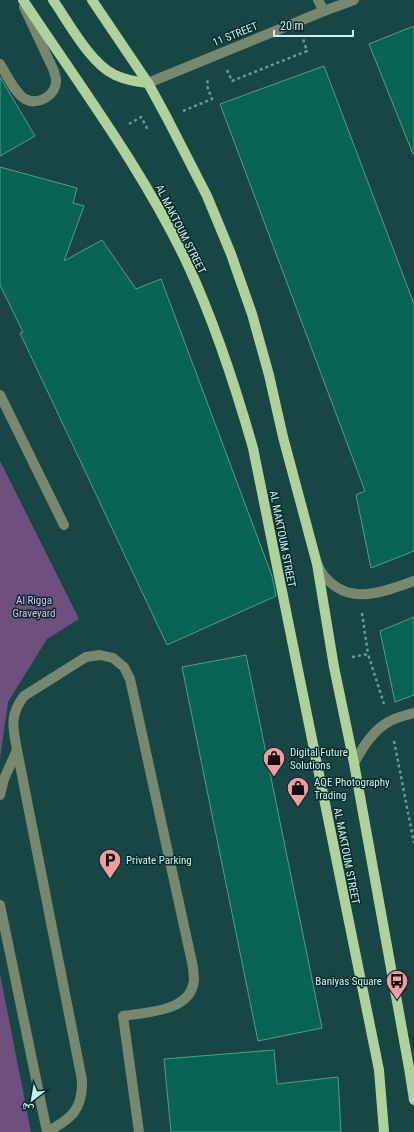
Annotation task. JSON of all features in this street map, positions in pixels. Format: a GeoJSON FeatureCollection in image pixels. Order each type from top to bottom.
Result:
{"type":"FeatureCollection","features":[{"type":"Feature","properties":{"kind":"main road","name":"AL MAKTOUM STREET"},"geometry":{"type":"LineString","coordinates":[[22,0],[113,134],[157,205],[187,263],[212,323],[235,385],[253,448],[379,1070],[384,1132]]}},
{"type":"Feature","properties":{"kind":"main road"},"geometry":{"type":"LineString","coordinates":[[53,0],[89,52],[100,65],[115,75],[131,81],[148,83]]}},
{"type":"Feature","properties":{"kind":"main road","name":"AL MAKTOUM STREET"},"geometry":{"type":"LineString","coordinates":[[92,0],[148,83],[207,196],[231,254],[252,314],[317,564],[334,667],[354,763],[410,1068],[414,1100]]}},
{"type":"Feature","properties":{"kind":"street"},"geometry":{"type":"LineString","coordinates":[[0,64],[18,93],[26,99],[36,101],[46,98],[53,91],[56,81],[54,71],[22,0]]}},
{"type":"Feature","properties":{"kind":"street"},"geometry":{"type":"LineString","coordinates":[[318,0],[324,11]]}},
{"type":"Feature","properties":{"kind":"street","name":"11 STREET"},"geometry":{"type":"LineString","coordinates":[[148,83],[324,11],[337,3],[354,0]]}},
{"type":"Feature","properties":{"kind":"street"},"geometry":{"type":"LineString","coordinates":[[0,396],[64,525]]}},
{"type":"Feature","properties":{"kind":"street"},"geometry":{"type":"LineString","coordinates":[[317,564],[325,578],[337,587],[351,594],[366,595],[381,592],[414,581]]}},
{"type":"Feature","properties":{"kind":"street"},"geometry":{"type":"LineString","coordinates":[[0,905],[47,1132],[65,1122],[72,1116],[81,1099],[82,1080],[17,750],[13,717],[16,706],[24,696],[86,657],[100,655],[113,658],[124,666],[130,679],[193,967],[194,980],[191,991],[184,1000],[174,1007],[123,1016],[138,1132]]}},
{"type":"Feature","properties":{"kind":"street"},"geometry":{"type":"LineString","coordinates":[[354,763],[368,739],[379,729],[390,721],[414,713]]}},
{"type":"Feature","properties":{"kind":"street"},"geometry":{"type":"LineString","coordinates":[[0,795],[4,780],[17,750]]}},
{"type":"Feature","properties":{"kind":"path"},"geometry":{"type":"LineString","coordinates":[[224,64],[232,81],[308,51],[297,22]]}},
{"type":"Feature","properties":{"kind":"path"},"geometry":{"type":"LineString","coordinates":[[113,134],[141,116],[147,128],[212,99],[207,86],[210,74]]}},
{"type":"Feature","properties":{"kind":"path"},"geometry":{"type":"LineString","coordinates":[[358,594],[368,654]]}},
{"type":"Feature","properties":{"kind":"green space","name":"Al Rigga Graveyard"},"geometry":{"type":"Polygon","coordinates":[[[0,461],[79,619],[47,639],[8,702],[0,759],[0,461]]]}},
{"type":"Feature","properties":{"kind":"green space"},"geometry":{"type":"Polygon","coordinates":[[[0,974],[31,1132],[0,1132],[0,974]]]}},
{"type":"Feature","properties":{"kind":"building"},"geometry":{"type":"Polygon","coordinates":[[[414,26],[414,154],[413,154],[369,44],[414,26]]]}},
{"type":"Feature","properties":{"kind":"building"},"geometry":{"type":"Polygon","coordinates":[[[324,66],[414,304],[414,551],[371,568],[356,495],[365,491],[220,104],[324,66]]]}},
{"type":"Feature","properties":{"kind":"building"},"geometry":{"type":"Polygon","coordinates":[[[0,77],[35,136],[0,156],[0,77]]]}},
{"type":"Feature","properties":{"kind":"building"},"geometry":{"type":"Polygon","coordinates":[[[0,167],[77,188],[73,203],[84,206],[64,261],[102,240],[136,289],[161,279],[272,576],[276,596],[167,645],[20,333],[23,332],[0,285],[0,167]]]}},
{"type":"Feature","properties":{"kind":"building"},"geometry":{"type":"Polygon","coordinates":[[[414,617],[414,695],[395,702],[380,631],[414,617]]]}},
{"type":"Feature","properties":{"kind":"building"},"geometry":{"type":"Polygon","coordinates":[[[246,655],[322,1028],[258,1041],[182,667],[246,655]]]}},
{"type":"Feature","properties":{"kind":"building"},"geometry":{"type":"Polygon","coordinates":[[[274,1050],[277,1084],[338,1077],[341,1132],[171,1132],[164,1059],[274,1050]]]}},
{"type":"Feature","properties":{"kind":"place","name":"Digital Future Solutions"},"geometry":{"type":"Point","coordinates":[274,778]}},
{"type":"Feature","properties":{"kind":"place","name":"AQE Photography Trading"},"geometry":{"type":"Point","coordinates":[298,808]}},
{"type":"Feature","properties":{"kind":"place","name":"Private Parking"},"geometry":{"type":"Point","coordinates":[110,880]}},
{"type":"Feature","properties":{"kind":"place","name":"Baniyas Square"},"geometry":{"type":"Point","coordinates":[397,1000]}}]}
